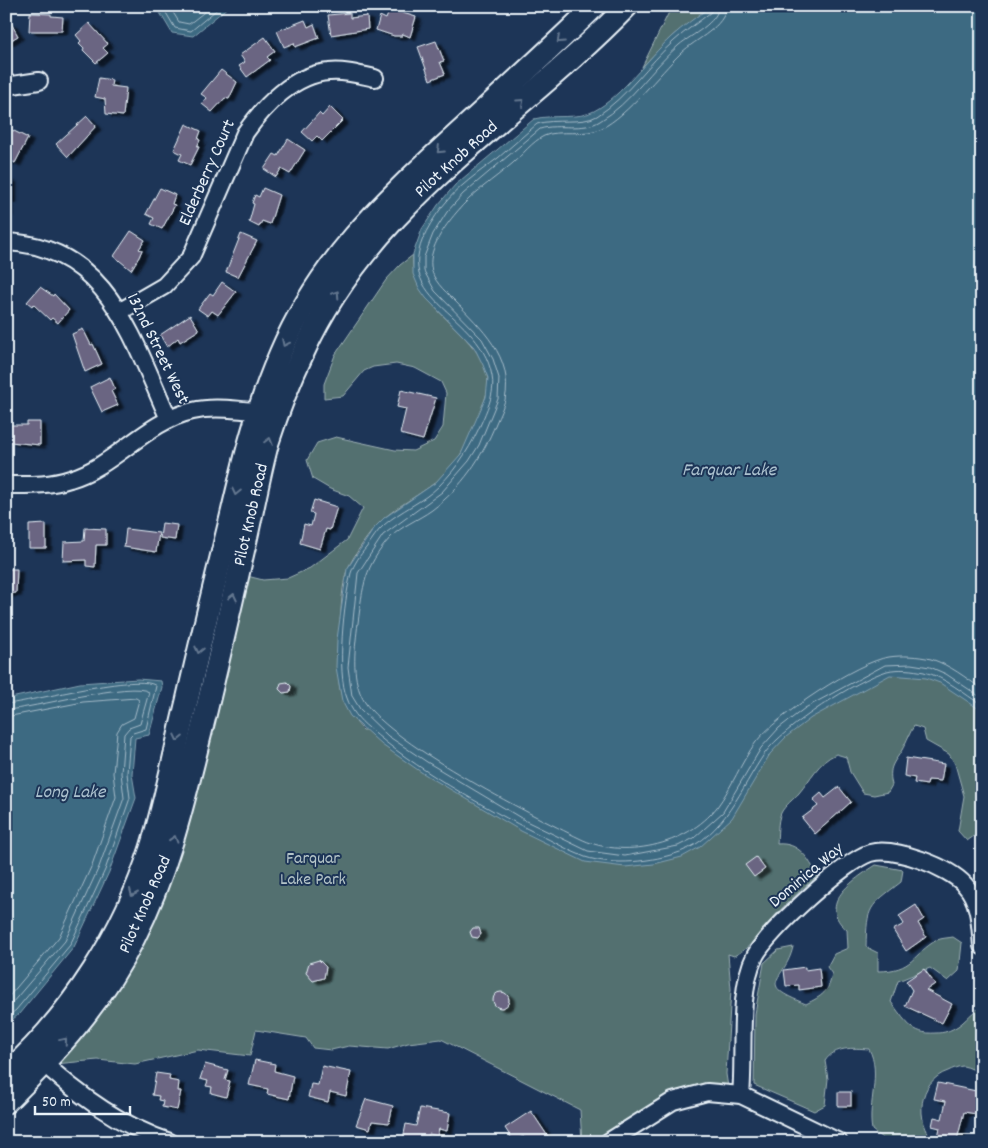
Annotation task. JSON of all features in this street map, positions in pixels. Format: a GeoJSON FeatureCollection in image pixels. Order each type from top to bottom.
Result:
{"type":"FeatureCollection","features":[{"type":"Feature","properties":{"kind":"main road","name":"Pilot Knob Road"},"geometry":{"type":"LineString","coordinates":[[6,1102],[37,1058],[109,944],[148,855],[257,411],[296,321],[313,290],[351,238],[391,195],[595,6]]}},
{"type":"Feature","properties":{"kind":"main road","name":"Pilot Knob Road"},"geometry":{"type":"LineString","coordinates":[[6,1074],[37,1058],[85,1016],[111,979],[133,941],[168,860],[188,788],[268,444],[278,412],[304,350],[320,320],[356,264],[380,234],[436,177],[627,6]]}},
{"type":"Feature","properties":{"kind":"main road"},"geometry":{"type":"LineString","coordinates":[[257,411],[278,412]]}},
{"type":"Feature","properties":{"kind":"street","name":"Elderberry Court"},"geometry":{"type":"LineString","coordinates":[[119,312],[164,286],[191,257],[245,133],[258,115],[274,100],[311,76],[328,72],[348,72],[375,78]]}},
{"type":"Feature","properties":{"kind":"street"},"geometry":{"type":"LineString","coordinates":[[6,86],[39,81]]}},
{"type":"Feature","properties":{"kind":"street","name":"132nd Street West"},"geometry":{"type":"LineString","coordinates":[[6,242],[37,246],[70,260],[98,282],[119,312],[169,420],[151,429],[103,462],[72,479],[41,485],[6,485]]}},
{"type":"Feature","properties":{"kind":"street"},"geometry":{"type":"LineString","coordinates":[[169,420],[191,411],[215,408],[257,411]]}},
{"type":"Feature","properties":{"kind":"street","name":"Dominica Way"},"geometry":{"type":"LineString","coordinates":[[741,1095],[744,1064],[745,993],[755,956],[776,928],[852,862],[872,852],[906,854],[949,872],[966,885],[979,912],[982,946]]}},
{"type":"Feature","properties":{"kind":"street"},"geometry":{"type":"LineString","coordinates":[[37,1058],[93,1105],[147,1134],[170,1142]]}},
{"type":"Feature","properties":{"kind":"street"},"geometry":{"type":"LineString","coordinates":[[608,1142],[673,1101],[707,1092],[741,1095],[839,1142]]}},
{"type":"Feature","properties":{"kind":"green space"},"geometry":{"type":"Polygon","coordinates":[[[672,6],[711,6],[672,36],[642,67],[672,6]]]}},
{"type":"Feature","properties":{"kind":"green space","name":"Farquar Lake Park"},"geometry":{"type":"Polygon","coordinates":[[[413,255],[415,275],[424,294],[470,343],[482,360],[488,379],[482,409],[474,429],[458,458],[444,475],[380,522],[358,550],[348,568],[342,594],[340,618],[339,682],[343,701],[354,720],[363,730],[772,726],[905,660],[982,699],[982,824],[974,836],[967,841],[958,831],[964,796],[955,764],[949,754],[926,741],[923,729],[914,726],[911,730],[892,767],[892,785],[888,792],[874,795],[863,793],[850,772],[846,757],[836,754],[824,762],[781,813],[777,844],[785,844],[797,849],[807,858],[818,876],[784,906],[749,946],[734,956],[728,954],[731,989],[726,1074],[729,1094],[707,1092],[608,1142],[582,1142],[580,1110],[441,1039],[408,1043],[388,1049],[349,1046],[331,1050],[313,1048],[306,1038],[256,1030],[250,1056],[198,1050],[135,1064],[98,1060],[44,1065],[85,1016],[239,574],[263,580],[288,578],[310,568],[347,540],[363,508],[349,496],[330,489],[313,479],[307,460],[317,443],[336,437],[395,450],[413,451],[434,441],[443,427],[446,393],[441,382],[415,368],[396,364],[373,367],[364,371],[343,396],[324,398],[324,384],[335,355],[386,280],[413,255]]]}},
{"type":"Feature","properties":{"kind":"green space"},"geometry":{"type":"Polygon","coordinates":[[[876,865],[903,870],[901,882],[876,902],[867,923],[866,947],[878,953],[878,971],[890,970],[906,965],[939,939],[953,937],[962,943],[959,971],[948,981],[930,968],[898,981],[891,1002],[900,1015],[909,1025],[920,1032],[939,1033],[958,1026],[982,1007],[982,1073],[963,1066],[956,1068],[938,1076],[930,1083],[925,1092],[922,1102],[924,1123],[928,1133],[935,1142],[887,1142],[872,1130],[871,1110],[874,1068],[873,1058],[869,1049],[839,1050],[829,1056],[825,1061],[828,1079],[825,1105],[814,1111],[754,1085],[755,1014],[764,963],[778,950],[793,947],[776,986],[790,997],[806,1004],[824,993],[829,985],[832,974],[827,967],[834,954],[848,948],[847,930],[838,920],[835,911],[836,902],[849,885],[876,865]]]}},
{"type":"Feature","properties":{"kind":"water"},"geometry":{"type":"Polygon","coordinates":[[[156,6],[229,6],[193,36],[172,33],[156,6]]]}},
{"type":"Feature","properties":{"kind":"water","name":"Farquar Lake"},"geometry":{"type":"Polygon","coordinates":[[[711,6],[982,6],[982,711],[940,683],[926,678],[890,675],[811,718],[786,737],[770,754],[732,818],[700,847],[682,857],[654,864],[625,867],[585,862],[521,831],[421,772],[382,745],[350,716],[342,701],[336,667],[337,639],[347,569],[375,527],[384,518],[435,483],[461,454],[486,397],[488,378],[474,347],[426,298],[413,274],[413,254],[422,229],[438,205],[455,185],[534,119],[588,114],[604,105],[624,87],[671,37],[711,6]]]}},
{"type":"Feature","properties":{"kind":"water","name":"Long Lake"},"geometry":{"type":"Polygon","coordinates":[[[138,679],[161,681],[162,687],[149,735],[135,738],[132,774],[136,798],[109,872],[74,947],[19,1014],[6,1025],[6,699],[80,683],[138,679]]]}},
{"type":"Feature","properties":{"kind":"building"},"geometry":{"type":"Polygon","coordinates":[[[390,9],[416,17],[410,37],[403,34],[402,36],[394,36],[376,30],[380,16],[386,19],[390,9]]]}},
{"type":"Feature","properties":{"kind":"building"},"geometry":{"type":"Polygon","coordinates":[[[30,13],[51,14],[51,16],[63,17],[62,31],[29,31],[30,13]]]}},
{"type":"Feature","properties":{"kind":"building"},"geometry":{"type":"Polygon","coordinates":[[[350,13],[350,18],[367,16],[368,29],[331,35],[328,15],[350,13]]]}},
{"type":"Feature","properties":{"kind":"building"},"geometry":{"type":"Polygon","coordinates":[[[305,20],[308,27],[314,24],[319,38],[295,47],[294,43],[284,47],[277,31],[305,20]]]}},
{"type":"Feature","properties":{"kind":"building"},"geometry":{"type":"Polygon","coordinates":[[[11,23],[18,36],[6,43],[6,25],[11,23]]]}},
{"type":"Feature","properties":{"kind":"building"},"geometry":{"type":"Polygon","coordinates":[[[89,23],[108,44],[103,48],[108,53],[96,63],[83,50],[84,48],[79,43],[81,41],[76,35],[89,23]]]}},
{"type":"Feature","properties":{"kind":"building"},"geometry":{"type":"Polygon","coordinates":[[[265,37],[275,51],[267,57],[270,60],[247,77],[239,66],[245,62],[240,55],[265,37]]]}},
{"type":"Feature","properties":{"kind":"building"},"geometry":{"type":"Polygon","coordinates":[[[436,41],[444,61],[440,62],[445,74],[430,80],[418,47],[436,41]]]}},
{"type":"Feature","properties":{"kind":"building"},"geometry":{"type":"Polygon","coordinates":[[[221,70],[237,82],[229,99],[225,98],[212,112],[202,104],[207,98],[201,94],[221,70]]]}},
{"type":"Feature","properties":{"kind":"building"},"geometry":{"type":"Polygon","coordinates":[[[99,78],[112,80],[111,86],[126,88],[123,116],[106,114],[105,99],[95,97],[99,78]]]}},
{"type":"Feature","properties":{"kind":"building"},"geometry":{"type":"Polygon","coordinates":[[[330,107],[343,120],[322,141],[317,136],[312,141],[302,132],[319,113],[322,116],[330,107]]]}},
{"type":"Feature","properties":{"kind":"building"},"geometry":{"type":"Polygon","coordinates":[[[87,116],[96,126],[68,157],[56,144],[87,116]]]}},
{"type":"Feature","properties":{"kind":"building"},"geometry":{"type":"Polygon","coordinates":[[[186,124],[201,131],[197,147],[199,147],[190,165],[179,160],[182,154],[174,150],[186,124]]]}},
{"type":"Feature","properties":{"kind":"building"},"geometry":{"type":"Polygon","coordinates":[[[12,130],[28,138],[15,163],[9,160],[7,163],[6,142],[12,130]]]}},
{"type":"Feature","properties":{"kind":"building"},"geometry":{"type":"Polygon","coordinates":[[[288,139],[305,150],[290,174],[281,169],[276,177],[264,169],[274,154],[278,156],[288,139]]]}},
{"type":"Feature","properties":{"kind":"building"},"geometry":{"type":"Polygon","coordinates":[[[6,179],[11,179],[11,200],[7,200],[7,213],[6,179]]]}},
{"type":"Feature","properties":{"kind":"building"},"geometry":{"type":"Polygon","coordinates":[[[160,188],[175,195],[172,204],[175,205],[162,229],[151,224],[154,218],[146,214],[160,188]]]}},
{"type":"Feature","properties":{"kind":"building"},"geometry":{"type":"Polygon","coordinates":[[[263,188],[279,195],[270,224],[262,221],[259,227],[249,222],[255,195],[259,197],[263,188]]]}},
{"type":"Feature","properties":{"kind":"building"},"geometry":{"type":"Polygon","coordinates":[[[131,231],[145,240],[139,249],[142,250],[139,257],[131,270],[114,256],[131,231]]]}},
{"type":"Feature","properties":{"kind":"building"},"geometry":{"type":"Polygon","coordinates":[[[241,234],[257,241],[238,277],[226,272],[241,234]]]}},
{"type":"Feature","properties":{"kind":"building"},"geometry":{"type":"Polygon","coordinates":[[[222,282],[236,292],[218,315],[212,311],[208,316],[198,309],[210,293],[213,295],[222,282]]]}},
{"type":"Feature","properties":{"kind":"building"},"geometry":{"type":"Polygon","coordinates":[[[40,287],[53,296],[54,294],[69,310],[58,323],[52,318],[50,320],[33,304],[32,306],[27,302],[40,287]]]}},
{"type":"Feature","properties":{"kind":"building"},"geometry":{"type":"Polygon","coordinates":[[[190,315],[199,330],[180,342],[178,338],[167,347],[160,335],[190,315]]]}},
{"type":"Feature","properties":{"kind":"building"},"geometry":{"type":"Polygon","coordinates":[[[83,329],[91,345],[93,344],[102,364],[85,372],[72,334],[83,329]]]}},
{"type":"Feature","properties":{"kind":"building"},"geometry":{"type":"Polygon","coordinates":[[[110,377],[115,389],[111,391],[118,405],[102,412],[90,387],[110,377]]]}},
{"type":"Feature","properties":{"kind":"building"},"geometry":{"type":"Polygon","coordinates":[[[401,390],[436,398],[423,440],[400,434],[406,409],[397,407],[401,390]]]}},
{"type":"Feature","properties":{"kind":"building"},"geometry":{"type":"Polygon","coordinates":[[[27,422],[40,422],[40,445],[10,442],[10,425],[27,425],[27,422]]]}},
{"type":"Feature","properties":{"kind":"building"},"geometry":{"type":"Polygon","coordinates":[[[314,500],[337,507],[330,530],[326,529],[320,549],[300,543],[304,524],[311,526],[314,514],[310,513],[314,500]]]}},
{"type":"Feature","properties":{"kind":"building"},"geometry":{"type":"Polygon","coordinates":[[[162,523],[177,525],[175,540],[160,538],[162,523]]]}},
{"type":"Feature","properties":{"kind":"building"},"geometry":{"type":"Polygon","coordinates":[[[46,524],[46,548],[29,548],[29,525],[46,524]]]}},
{"type":"Feature","properties":{"kind":"building"},"geometry":{"type":"Polygon","coordinates":[[[85,528],[106,529],[106,545],[96,545],[95,567],[86,566],[86,560],[63,561],[64,542],[84,541],[85,528]]]}},
{"type":"Feature","properties":{"kind":"building"},"geometry":{"type":"Polygon","coordinates":[[[126,529],[159,533],[156,552],[124,547],[126,529]]]}},
{"type":"Feature","properties":{"kind":"building"},"geometry":{"type":"Polygon","coordinates":[[[6,569],[17,569],[16,593],[6,594],[6,569]]]}},
{"type":"Feature","properties":{"kind":"building"},"geometry":{"type":"Polygon","coordinates":[[[287,682],[291,686],[290,692],[283,693],[279,689],[281,683],[287,682]]]}},
{"type":"Feature","properties":{"kind":"building"},"geometry":{"type":"Polygon","coordinates":[[[906,758],[944,764],[941,781],[928,780],[927,785],[914,783],[915,778],[904,776],[906,758]]]}},
{"type":"Feature","properties":{"kind":"building"},"geometry":{"type":"Polygon","coordinates":[[[839,787],[851,802],[815,834],[802,818],[818,806],[813,800],[821,793],[825,798],[839,787]]]}},
{"type":"Feature","properties":{"kind":"building"},"geometry":{"type":"Polygon","coordinates":[[[756,857],[765,869],[754,877],[745,865],[756,857]]]}},
{"type":"Feature","properties":{"kind":"building"},"geometry":{"type":"Polygon","coordinates":[[[916,905],[924,919],[918,923],[926,937],[906,951],[893,930],[904,924],[899,916],[916,905]]]}},
{"type":"Feature","properties":{"kind":"building"},"geometry":{"type":"Polygon","coordinates":[[[473,928],[479,928],[481,934],[478,938],[472,937],[470,932],[473,928]]]}},
{"type":"Feature","properties":{"kind":"building"},"geometry":{"type":"Polygon","coordinates":[[[319,960],[326,967],[324,978],[313,981],[306,973],[309,963],[319,960]]]}},
{"type":"Feature","properties":{"kind":"building"},"geometry":{"type":"Polygon","coordinates":[[[805,967],[805,970],[819,968],[821,987],[799,990],[799,985],[786,986],[784,970],[805,967]]]}},
{"type":"Feature","properties":{"kind":"building"},"geometry":{"type":"Polygon","coordinates":[[[924,969],[935,984],[926,990],[952,1004],[942,1023],[905,1006],[912,990],[906,981],[924,969]]]}},
{"type":"Feature","properties":{"kind":"building"},"geometry":{"type":"Polygon","coordinates":[[[501,992],[507,994],[509,1000],[507,1006],[501,1008],[495,1006],[493,1000],[495,994],[501,992]]]}},
{"type":"Feature","properties":{"kind":"building"},"geometry":{"type":"Polygon","coordinates":[[[255,1060],[275,1064],[274,1071],[293,1076],[289,1099],[267,1094],[268,1089],[249,1085],[255,1060]]]}},
{"type":"Feature","properties":{"kind":"building"},"geometry":{"type":"Polygon","coordinates":[[[205,1064],[228,1070],[225,1080],[230,1081],[226,1097],[211,1093],[212,1087],[206,1086],[208,1081],[200,1079],[205,1064]]]}},
{"type":"Feature","properties":{"kind":"building"},"geometry":{"type":"Polygon","coordinates":[[[322,1066],[351,1072],[346,1096],[330,1092],[328,1102],[308,1097],[311,1084],[318,1085],[322,1066]]]}},
{"type":"Feature","properties":{"kind":"building"},"geometry":{"type":"Polygon","coordinates":[[[156,1073],[170,1075],[169,1080],[179,1082],[178,1091],[181,1091],[177,1110],[162,1107],[163,1101],[158,1100],[159,1096],[152,1095],[156,1073]]]}},
{"type":"Feature","properties":{"kind":"building"},"geometry":{"type":"Polygon","coordinates":[[[938,1083],[981,1092],[976,1114],[964,1112],[957,1140],[938,1136],[940,1128],[932,1126],[934,1117],[942,1119],[946,1101],[934,1099],[938,1083]]]}},
{"type":"Feature","properties":{"kind":"building"},"geometry":{"type":"Polygon","coordinates":[[[838,1092],[851,1092],[851,1106],[838,1106],[838,1092]]]}},
{"type":"Feature","properties":{"kind":"building"},"geometry":{"type":"Polygon","coordinates":[[[366,1099],[393,1106],[389,1123],[372,1121],[370,1129],[356,1125],[366,1099]]]}},
{"type":"Feature","properties":{"kind":"building"},"geometry":{"type":"Polygon","coordinates":[[[420,1108],[450,1113],[447,1131],[439,1129],[437,1136],[429,1134],[427,1142],[412,1142],[403,1139],[406,1124],[416,1126],[420,1108]]]}},
{"type":"Feature","properties":{"kind":"building"},"geometry":{"type":"Polygon","coordinates":[[[531,1111],[549,1138],[545,1142],[529,1142],[523,1136],[514,1142],[505,1128],[531,1111]]]}}]}
